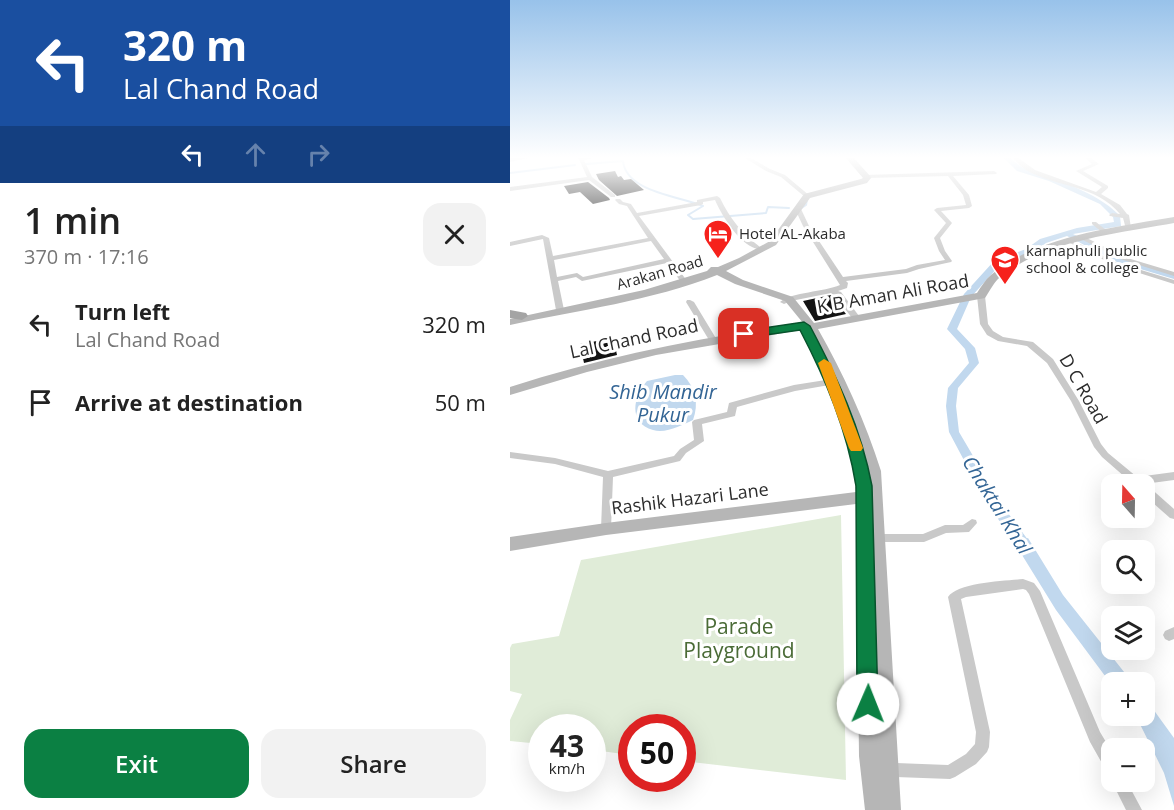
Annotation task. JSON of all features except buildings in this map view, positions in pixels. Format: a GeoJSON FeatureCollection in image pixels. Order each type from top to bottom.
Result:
{"type":"FeatureCollection","features":[{"type":"Feature","properties":{"kind":"main road","name":"Arakan Road"},"geometry":{"type":"LineString","coordinates":[[513,318],[620,301],[715,271],[773,243],[798,210],[806,195]]}},
{"type":"Feature","properties":{"kind":"main road","name":"Arakan Road"},"geometry":{"type":"LineString","coordinates":[[513,318],[617,298],[715,271],[777,235],[806,195]]}},
{"type":"Feature","properties":{"kind":"main road"},"geometry":{"type":"LineString","coordinates":[[1081,237],[1174,220]]}},
{"type":"Feature","properties":{"kind":"main road","name":"K B Aman Ali Road"},"geometry":{"type":"LineString","coordinates":[[808,325],[981,294],[987,284],[1003,271],[1030,256],[1081,237]]}},
{"type":"Feature","properties":{"kind":"main road"},"geometry":{"type":"LineString","coordinates":[[715,271],[740,288],[787,301],[808,325],[840,383],[867,450],[873,471],[870,499],[868,704],[870,756],[877,810]]}},
{"type":"Feature","properties":{"kind":"main road","name":"K B Aman Ali Road"},"geometry":{"type":"LineString","coordinates":[[808,325],[939,303]]}},
{"type":"Feature","properties":{"kind":"main road"},"geometry":{"type":"LineString","coordinates":[[808,325],[858,453],[877,538],[889,810]]}},
{"type":"Feature","properties":{"kind":"main road","name":"Lal Chand Road"},"geometry":{"type":"LineString","coordinates":[[510,391],[557,374],[603,363],[713,340],[808,325]]}},
{"type":"Feature","properties":{"kind":"main road","name":"Rashik Hazari Lane"},"geometry":{"type":"LineString","coordinates":[[510,544],[606,529],[870,499]]}},
{"type":"Feature","properties":{"kind":"street"},"geometry":{"type":"LineString","coordinates":[[611,195],[621,203],[629,205],[682,281]]}},
{"type":"Feature","properties":{"kind":"street"},"geometry":{"type":"LineString","coordinates":[[842,279],[907,271],[920,266],[950,261],[936,238],[949,223],[937,210],[969,206],[966,195]]}},
{"type":"Feature","properties":{"kind":"street"},"geometry":{"type":"LineString","coordinates":[[1099,195],[1118,205],[1127,216],[1128,228]]}},
{"type":"Feature","properties":{"kind":"street"},"geometry":{"type":"LineString","coordinates":[[635,215],[698,204],[699,201],[717,198],[725,217],[734,230],[758,248]]}},
{"type":"Feature","properties":{"kind":"street"},"geometry":{"type":"LineString","coordinates":[[787,301],[844,286],[842,279],[806,226],[798,210]]}},
{"type":"Feature","properties":{"kind":"street"},"geometry":{"type":"LineString","coordinates":[[1112,215],[1127,216]]}},
{"type":"Feature","properties":{"kind":"street"},"geometry":{"type":"LineString","coordinates":[[1094,223],[1105,231]]}},
{"type":"Feature","properties":{"kind":"street"},"geometry":{"type":"LineString","coordinates":[[510,244],[545,237],[560,310]]}},
{"type":"Feature","properties":{"kind":"street"},"geometry":{"type":"LineString","coordinates":[[1081,237],[1122,258],[1174,274]]}},
{"type":"Feature","properties":{"kind":"street"},"geometry":{"type":"LineString","coordinates":[[550,260],[653,239]]}},
{"type":"Feature","properties":{"kind":"street"},"geometry":{"type":"LineString","coordinates":[[1070,241],[1116,264],[1174,282]]}},
{"type":"Feature","properties":{"kind":"street"},"geometry":{"type":"LineString","coordinates":[[554,280],[578,275],[582,279],[669,260]]}},
{"type":"Feature","properties":{"kind":"street"},"geometry":{"type":"LineString","coordinates":[[832,291],[838,294],[855,316]]}},
{"type":"Feature","properties":{"kind":"street","name":"D C Road"},"geometry":{"type":"LineString","coordinates":[[981,294],[984,324],[990,333],[1001,339],[1030,344],[1050,361],[1075,401],[1096,445],[1127,474]]}},
{"type":"Feature","properties":{"kind":"street"},"geometry":{"type":"LineString","coordinates":[[690,302],[713,340]]}},
{"type":"Feature","properties":{"kind":"street"},"geometry":{"type":"LineString","coordinates":[[510,455],[555,461],[608,475],[678,459],[683,452],[699,441],[696,426],[698,421],[732,414],[732,405],[794,388],[832,382]]}},
{"type":"Feature","properties":{"kind":"street"},"geometry":{"type":"LineString","coordinates":[[606,529],[608,475]]}},
{"type":"Feature","properties":{"kind":"street"},"geometry":{"type":"LineString","coordinates":[[1155,480],[1174,476]]}},
{"type":"Feature","properties":{"kind":"street"},"geometry":{"type":"LineString","coordinates":[[1155,499],[1174,515]]}},
{"type":"Feature","properties":{"kind":"street"},"geometry":{"type":"LineString","coordinates":[[877,538],[924,538],[945,530],[965,529],[972,523]]}},
{"type":"Feature","properties":{"kind":"street"},"geometry":{"type":"LineString","coordinates":[[896,770],[950,772],[971,759],[982,747],[983,732],[954,597],[964,592],[1023,584],[1033,588],[1101,748]]}},
{"type":"Feature","properties":{"kind":"street"},"geometry":{"type":"LineString","coordinates":[[1124,792],[1134,810]]}},
{"type":"Feature","properties":{"kind":"green space","name":"Parade Playground"},"geometry":{"type":"Polygon","coordinates":[[[841,515],[846,780],[696,763],[696,714],[618,714],[618,753],[606,752],[606,714],[528,714],[528,743],[510,741],[510,720],[522,694],[510,691],[510,648],[512,644],[559,636],[581,560],[841,515]]]}},
{"type":"Feature","properties":{"kind":"water","name":"Shib Mandir Pukur"},"geometry":{"type":"Polygon","coordinates":[[[683,375],[695,396],[696,408],[693,420],[663,431],[645,427],[636,415],[635,409],[642,387],[647,381],[683,375]]]}},
{"type":"Feature","properties":{"kind":"water"},"geometry":{"type":"Polygon","coordinates":[[[1028,538],[1063,595],[1101,643],[1101,660],[1115,660],[1124,672],[1102,672],[1056,610],[1014,542],[1028,538]]]}},
{"type":"Feature","properties":{"kind":"water"},"geometry":{"type":"Polygon","coordinates":[[[1155,712],[1174,738],[1174,806],[1164,773],[1155,755],[1155,738],[1147,738],[1141,726],[1155,726],[1155,712]]]}},
{"type":"Feature","properties":{"kind":"waterway"},"geometry":{"type":"LineString","coordinates":[[667,195],[703,206],[688,215],[693,219],[766,213],[768,207],[789,208]]}},
{"type":"Feature","properties":{"kind":"waterway","name":"Chaktai Khal"},"geometry":{"type":"LineString","coordinates":[[1029,552],[979,483],[973,466],[954,432],[951,406],[953,388],[974,363],[970,348],[952,329],[967,296],[997,263],[1029,251],[1043,241],[1077,230],[1118,224],[1116,216],[1102,203],[1084,195]]}},
{"type":"Feature","properties":{"kind":"waterway"},"geometry":{"type":"LineString","coordinates":[[800,209],[806,205],[807,200]]}},
{"type":"Feature","properties":{"kind":"waterway","name":"Chaktai Khal"},"geometry":{"type":"LineString","coordinates":[[1070,235],[1120,260],[1174,277]]}},
{"type":"Feature","properties":{"kind":"slow traffic"},"geometry":{"type":"LineString","coordinates":[[824,363],[856,448]]}},
{"type":"Feature","properties":{"kind":"place","name":"Hotel AL-Akaba"},"geometry":{"type":"Point","coordinates":[718,260]}},
{"type":"Feature","properties":{"kind":"place","name":"karnaphuli public school & college"},"geometry":{"type":"Point","coordinates":[1005,286]}},
{"type":"Feature","properties":{"kind":"route"},"geometry":{"type":"LineString","coordinates":[[744,334],[804,326],[831,377],[858,453],[864,486],[868,704]]}}]}
